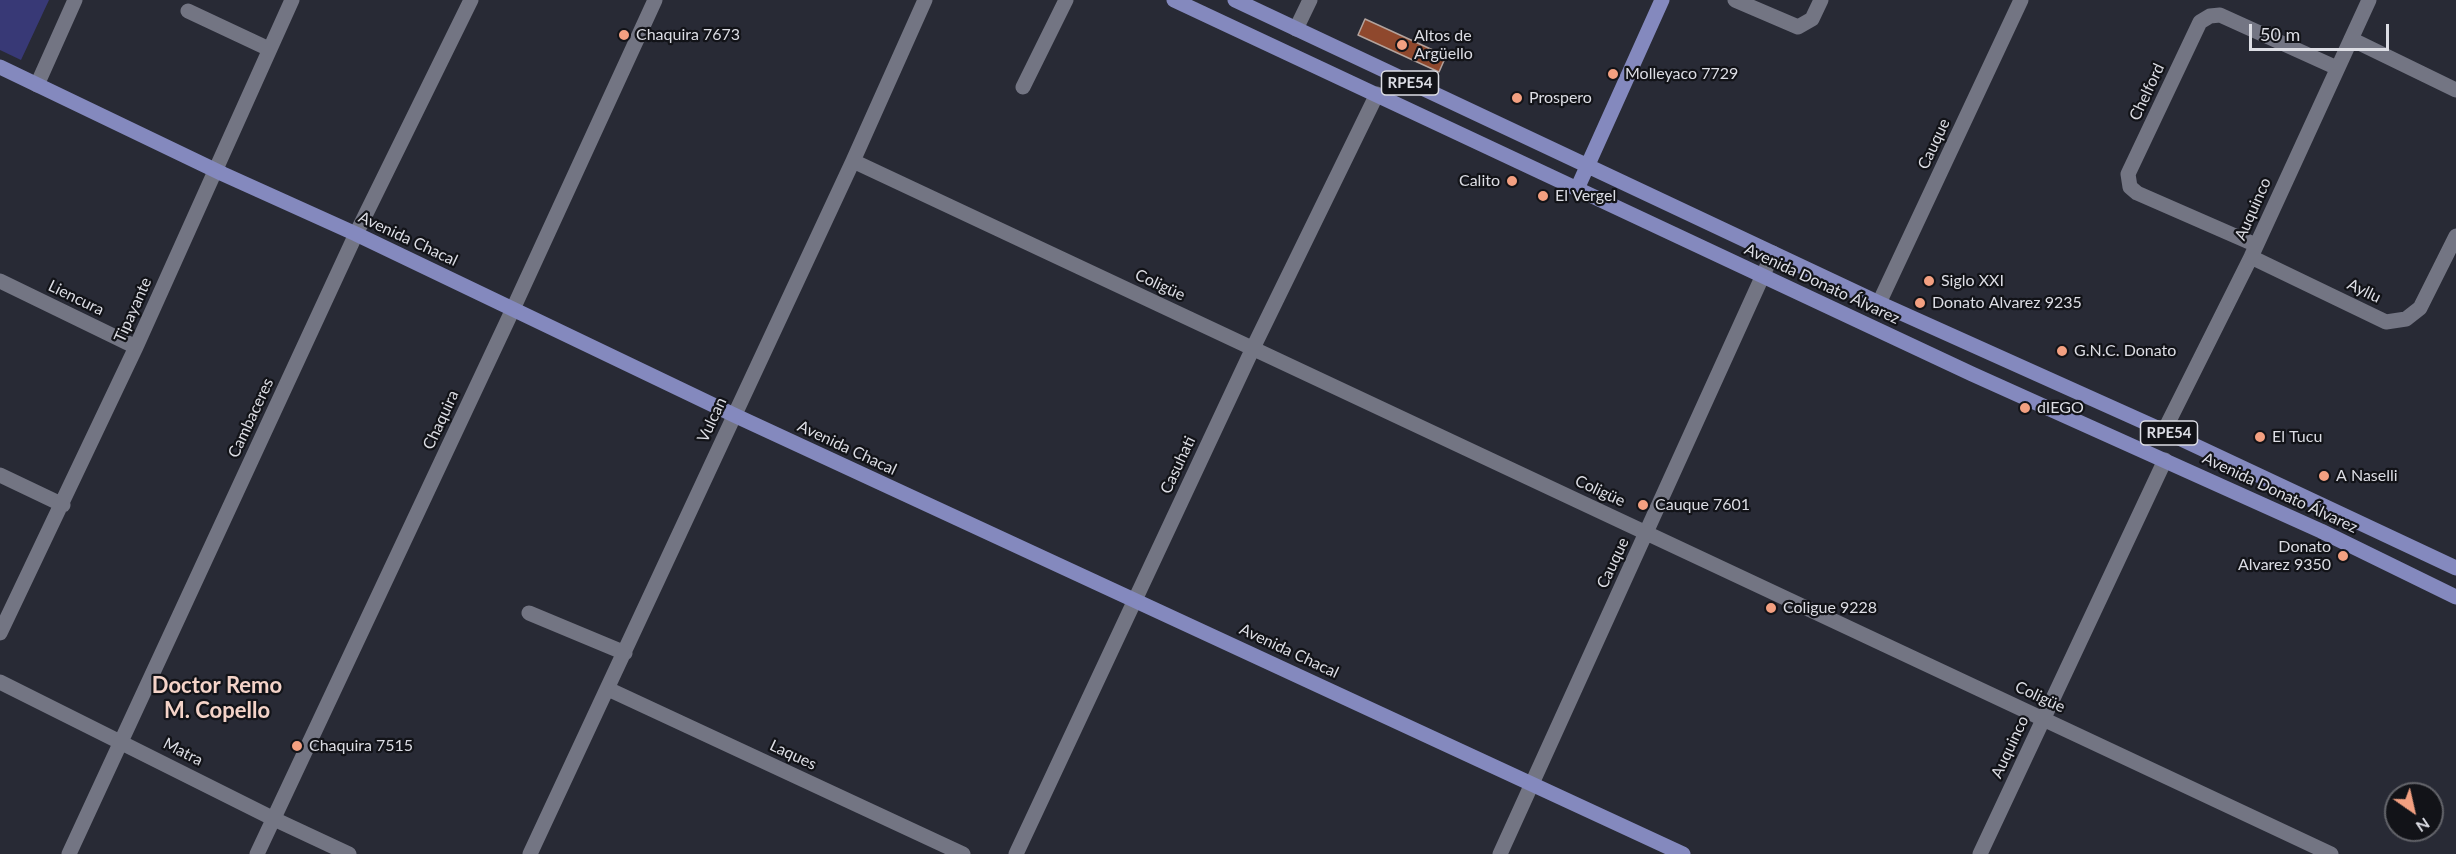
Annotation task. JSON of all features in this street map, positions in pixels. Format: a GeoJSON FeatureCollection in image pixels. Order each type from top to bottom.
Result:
{"type":"FeatureCollection","features":[{"type":"Feature","properties":{"kind":"main road","name":"Avenida Donato Álvarez"},"geometry":{"type":"LineString","coordinates":[[1174,0],[1972,374],[2321,531],[2456,597]]}},
{"type":"Feature","properties":{"kind":"main road","name":"Avenida Donato Álvarez"},"geometry":{"type":"LineString","coordinates":[[1235,0],[1773,254],[2164,431],[2456,568]]}},
{"type":"Feature","properties":{"kind":"main road"},"geometry":{"type":"LineString","coordinates":[[1576,189],[1662,0]]}},
{"type":"Feature","properties":{"kind":"main road","name":"Avenida Chacal"},"geometry":{"type":"LineString","coordinates":[[0,67],[215,171],[356,234],[734,415],[1683,854]]}},
{"type":"Feature","properties":{"kind":"street"},"geometry":{"type":"LineString","coordinates":[[37,85],[75,0]]}},
{"type":"Feature","properties":{"kind":"street","name":"Tipayante"},"geometry":{"type":"LineString","coordinates":[[0,633],[63,505],[136,347],[292,0]]}},
{"type":"Feature","properties":{"kind":"street","name":"Cambaceres"},"geometry":{"type":"LineString","coordinates":[[69,854],[356,234],[471,0]]}},
{"type":"Feature","properties":{"kind":"street","name":"Chaquira"},"geometry":{"type":"LineString","coordinates":[[258,854],[655,0]]}},
{"type":"Feature","properties":{"kind":"street","name":"Vulcan"},"geometry":{"type":"LineString","coordinates":[[530,854],[853,161],[925,0]]}},
{"type":"Feature","properties":{"kind":"street"},"geometry":{"type":"LineString","coordinates":[[1023,87],[1066,0]]}},
{"type":"Feature","properties":{"kind":"street"},"geometry":{"type":"LineString","coordinates":[[1296,29],[1310,0]]}},
{"type":"Feature","properties":{"kind":"street"},"geometry":{"type":"LineString","coordinates":[[1735,0],[1798,27],[1812,19],[1821,0]]}},
{"type":"Feature","properties":{"kind":"street","name":"Cauque"},"geometry":{"type":"LineString","coordinates":[[1879,303],[2021,0]]}},
{"type":"Feature","properties":{"kind":"street","name":"Auquinco"},"geometry":{"type":"LineString","coordinates":[[2164,431],[2254,251],[2369,0]]}},
{"type":"Feature","properties":{"kind":"street"},"geometry":{"type":"LineString","coordinates":[[188,11],[270,49]]}},
{"type":"Feature","properties":{"kind":"street","name":"Chelford"},"geometry":{"type":"LineString","coordinates":[[2254,251],[2137,193],[2130,187],[2128,174],[2200,22],[2210,16],[2220,15],[2337,68]]}},
{"type":"Feature","properties":{"kind":"street"},"geometry":{"type":"LineString","coordinates":[[2351,39],[2456,90]]}},
{"type":"Feature","properties":{"kind":"street","name":"Casuhati"},"geometry":{"type":"LineString","coordinates":[[1016,854],[1253,348],[1377,94]]}},
{"type":"Feature","properties":{"kind":"street","name":"Coligüe"},"geometry":{"type":"LineString","coordinates":[[853,161],[2331,854]]}},
{"type":"Feature","properties":{"kind":"street","name":"Ayllu"},"geometry":{"type":"LineString","coordinates":[[2254,251],[2386,322],[2406,319],[2420,308],[2456,236]]}},
{"type":"Feature","properties":{"kind":"street","name":"Cauque"},"geometry":{"type":"LineString","coordinates":[[1500,854],[1773,254]]}},
{"type":"Feature","properties":{"kind":"street","name":"Liencura"},"geometry":{"type":"LineString","coordinates":[[0,281],[136,347]]}},
{"type":"Feature","properties":{"kind":"street","name":"Auquinco"},"geometry":{"type":"LineString","coordinates":[[1980,854],[2165,460]]}},
{"type":"Feature","properties":{"kind":"street"},"geometry":{"type":"LineString","coordinates":[[0,475],[63,505]]}},
{"type":"Feature","properties":{"kind":"street"},"geometry":{"type":"LineString","coordinates":[[529,613],[625,653]]}},
{"type":"Feature","properties":{"kind":"street","name":"Matra"},"geometry":{"type":"LineString","coordinates":[[0,682],[349,854]]}},
{"type":"Feature","properties":{"kind":"street","name":"Laques"},"geometry":{"type":"LineString","coordinates":[[608,689],[963,854]]}},
{"type":"Feature","properties":{"kind":"shaded area"},"geometry":{"type":"Polygon","coordinates":[[[0,0],[49,0],[21,60],[0,50],[0,0]]]}},
{"type":"Feature","properties":{"kind":"building","name":"Altos de Argüello"},"geometry":{"type":"Polygon","coordinates":[[[1365,19],[1446,56],[1439,72],[1358,35],[1365,19]]]}},
{"type":"Feature","properties":{"kind":"place","name":"Chaquira 7673"},"geometry":{"type":"Point","coordinates":[624,35]}},
{"type":"Feature","properties":{"kind":"place","name":"Altos de Argüello"},"geometry":{"type":"Point","coordinates":[1402,45]}},
{"type":"Feature","properties":{"kind":"place","name":"Molleyaco 7729"},"geometry":{"type":"Point","coordinates":[1613,74]}},
{"type":"Feature","properties":{"kind":"place","name":"Prospero"},"geometry":{"type":"Point","coordinates":[1517,98]}},
{"type":"Feature","properties":{"kind":"place","name":"Calito"},"geometry":{"type":"Point","coordinates":[1512,181]}},
{"type":"Feature","properties":{"kind":"place","name":"El Vergel"},"geometry":{"type":"Point","coordinates":[1543,196]}},
{"type":"Feature","properties":{"kind":"place","name":"Siglo XXI"},"geometry":{"type":"Point","coordinates":[1929,281]}},
{"type":"Feature","properties":{"kind":"place","name":"Donato Alvarez 9235"},"geometry":{"type":"Point","coordinates":[1920,303]}},
{"type":"Feature","properties":{"kind":"place","name":"G.N.C. Donato"},"geometry":{"type":"Point","coordinates":[2062,351]}},
{"type":"Feature","properties":{"kind":"place","name":"dIEGO"},"geometry":{"type":"Point","coordinates":[2025,408]}},
{"type":"Feature","properties":{"kind":"place","name":"El Tucu"},"geometry":{"type":"Point","coordinates":[2260,437]}},
{"type":"Feature","properties":{"kind":"place","name":"A Naselli"},"geometry":{"type":"Point","coordinates":[2324,476]}},
{"type":"Feature","properties":{"kind":"place","name":"Cauque 7601"},"geometry":{"type":"Point","coordinates":[1643,505]}},
{"type":"Feature","properties":{"kind":"place","name":"Donato Alvarez 9350"},"geometry":{"type":"Point","coordinates":[2343,556]}},
{"type":"Feature","properties":{"kind":"place","name":"Coligue 9228"},"geometry":{"type":"Point","coordinates":[1771,608]}},
{"type":"Feature","properties":{"kind":"place","name":"Chaquira 7515"},"geometry":{"type":"Point","coordinates":[297,746]}},
{"type":"Feature","properties":{"kind":"district","name":"Doctor Remo M. Copello"},"geometry":{"type":"Point","coordinates":[217,698]}}]}
